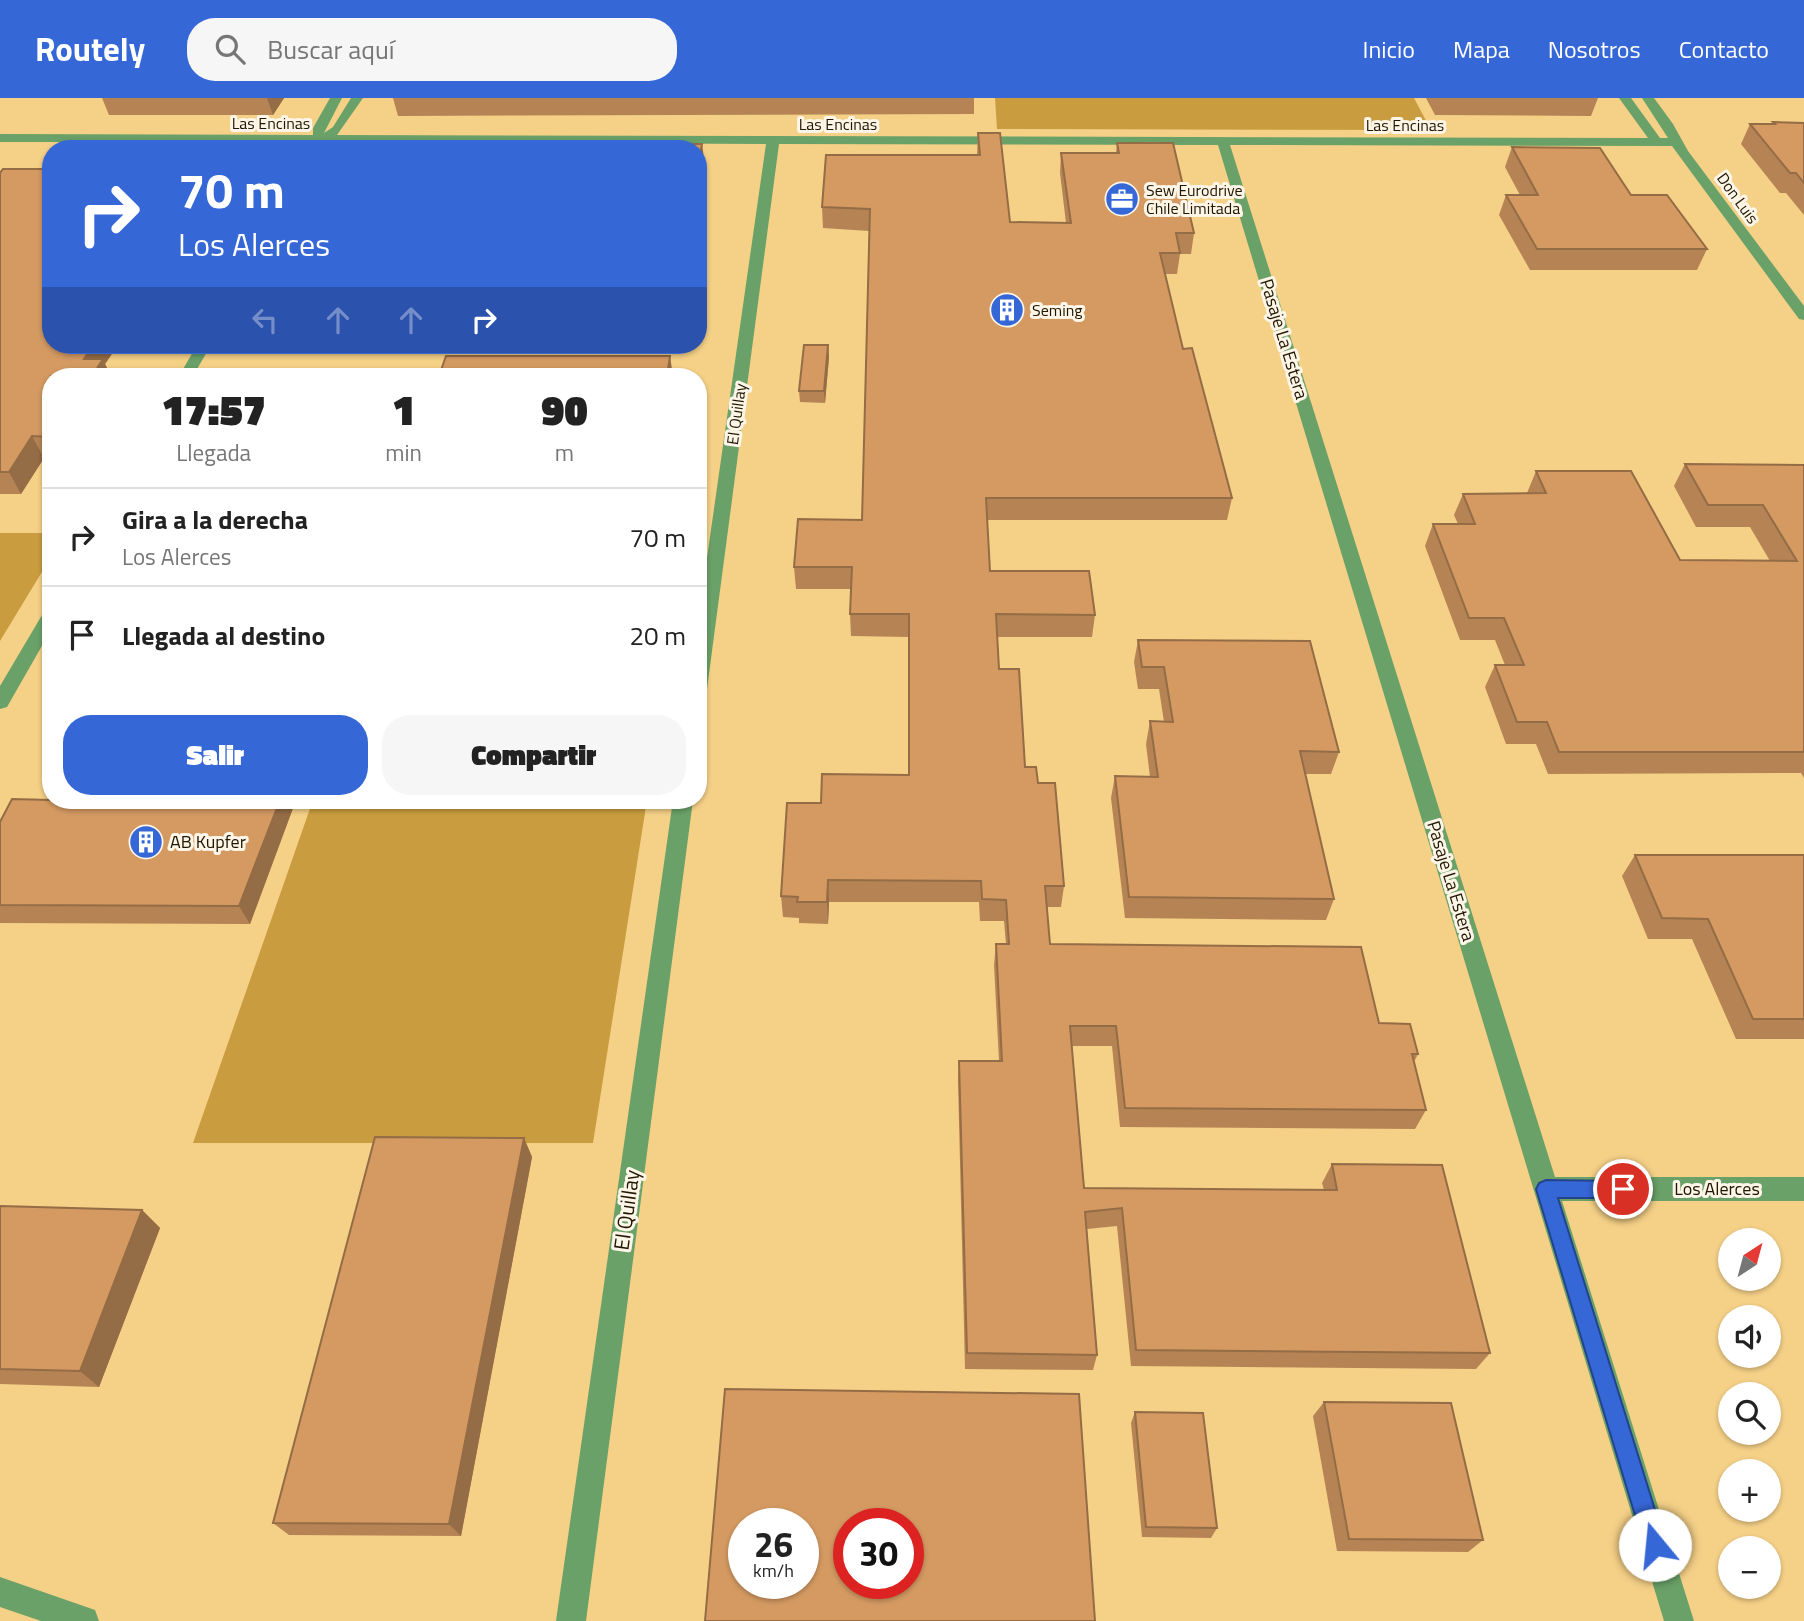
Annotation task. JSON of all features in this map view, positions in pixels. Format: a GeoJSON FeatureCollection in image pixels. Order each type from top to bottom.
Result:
{"type":"FeatureCollection","features":[{"type":"Feature","properties":{"kind":"street"},"geometry":{"type":"LineString","coordinates":[[319,140],[319,128],[336,98]]}},
{"type":"Feature","properties":{"kind":"street"},"geometry":{"type":"LineString","coordinates":[[324,140],[338,129],[357,98]]}},
{"type":"Feature","properties":{"kind":"street"},"geometry":{"type":"LineString","coordinates":[[1625,98],[1656,141]]}},
{"type":"Feature","properties":{"kind":"street","name":"Don Luis"},"geometry":{"type":"LineString","coordinates":[[1648,98],[1804,316]]}},
{"type":"Feature","properties":{"kind":"street","name":"Las Encinas"},"geometry":{"type":"LineString","coordinates":[[0,138],[106,140]]}},
{"type":"Feature","properties":{"kind":"street","name":"El Quillay"},"geometry":{"type":"LineString","coordinates":[[707,623],[773,140]]}},
{"type":"Feature","properties":{"kind":"street","name":"Las Encinas"},"geometry":{"type":"LineString","coordinates":[[707,141],[1677,142]]}},
{"type":"Feature","properties":{"kind":"street","name":"Pasaje La Estera"},"geometry":{"type":"LineString","coordinates":[[1223,141],[1679,1621]]}},
{"type":"Feature","properties":{"kind":"street"},"geometry":{"type":"LineString","coordinates":[[0,702],[42,630]]}},
{"type":"Feature","properties":{"kind":"street","name":"El Quillay"},"geometry":{"type":"LineString","coordinates":[[571,1621],[682,809]]}},
{"type":"Feature","properties":{"kind":"street","name":"Los Alerces"},"geometry":{"type":"LineString","coordinates":[[1546,1189],[1804,1189]]}},
{"type":"Feature","properties":{"kind":"street"},"geometry":{"type":"LineString","coordinates":[[0,1592],[84,1621]]}},
{"type":"Feature","properties":{"kind":"shaded area"},"geometry":{"type":"Polygon","coordinates":[[[995,98],[1414,98],[1431,130],[997,129],[995,98]]]}},
{"type":"Feature","properties":{"kind":"shaded area"},"geometry":{"type":"Polygon","coordinates":[[[0,533],[42,533],[42,572],[0,641],[0,533]]]}},
{"type":"Feature","properties":{"kind":"shaded area"},"geometry":{"type":"Polygon","coordinates":[[[310,809],[646,809],[593,1143],[193,1143],[310,809]]]}},
{"type":"Feature","properties":{"kind":"building"},"geometry":{"type":"Polygon","coordinates":[[[1773,122],[1804,123],[1804,183],[1796,173],[1790,173],[1750,124],[1775,124],[1773,122]]]}},
{"type":"Feature","properties":{"kind":"building"},"geometry":{"type":"Polygon","coordinates":[[[978,133],[1000,133],[1010,222],[1071,223],[1061,153],[1119,153],[1117,143],[1173,143],[1194,233],[1176,233],[1180,253],[1160,253],[1183,349],[1192,348],[1232,498],[986,498],[990,571],[1089,571],[1095,615],[996,614],[999,669],[1019,669],[1025,767],[1036,767],[1038,783],[1055,783],[1064,886],[1045,886],[1050,944],[1361,947],[1379,1023],[1410,1024],[1418,1054],[1412,1054],[1426,1110],[1125,1108],[1116,1026],[1070,1026],[1084,1188],[1337,1190],[1332,1164],[1442,1165],[1490,1353],[1136,1350],[1122,1208],[1085,1212],[1097,1355],[967,1353],[959,1061],[1002,1061],[996,944],[1009,944],[1006,900],[982,899],[981,881],[828,880],[827,902],[797,902],[798,897],[781,896],[787,803],[821,803],[822,774],[909,775],[909,614],[850,614],[852,567],[794,567],[798,519],[862,520],[870,209],[822,207],[826,155],[980,155],[978,133]]]}},
{"type":"Feature","properties":{"kind":"building"},"geometry":{"type":"Polygon","coordinates":[[[1512,147],[1600,148],[1631,195],[1667,195],[1707,249],[1537,249],[1506,195],[1538,195],[1512,147]]]}},
{"type":"Feature","properties":{"kind":"building"},"geometry":{"type":"Polygon","coordinates":[[[3,169],[42,169],[42,354],[87,354],[84,359],[103,359],[97,368],[42,368],[42,437],[32,436],[9,472],[0,472],[0,173],[3,169]]]}},
{"type":"Feature","properties":{"kind":"building"},"geometry":{"type":"Polygon","coordinates":[[[804,345],[828,345],[824,391],[799,391],[804,345]]]}},
{"type":"Feature","properties":{"kind":"building"},"geometry":{"type":"Polygon","coordinates":[[[446,356],[670,356],[668,368],[442,368],[446,356]]]}},
{"type":"Feature","properties":{"kind":"building"},"geometry":{"type":"Polygon","coordinates":[[[1685,464],[1804,465],[1804,752],[1559,752],[1547,722],[1517,722],[1495,665],[1524,665],[1504,618],[1469,618],[1433,524],[1475,524],[1463,494],[1546,493],[1536,471],[1631,471],[1680,560],[1797,561],[1763,505],[1708,505],[1685,464]]]}},
{"type":"Feature","properties":{"kind":"building"},"geometry":{"type":"Polygon","coordinates":[[[1138,640],[1310,641],[1339,752],[1300,751],[1334,899],[1129,897],[1115,776],[1158,777],[1150,721],[1173,722],[1164,667],[1142,667],[1138,640]]]}},
{"type":"Feature","properties":{"kind":"building","name":"AB Kupfer"},"geometry":{"type":"Polygon","coordinates":[[[12,799],[42,800],[42,809],[277,809],[239,906],[0,905],[0,822],[12,799]]]}},
{"type":"Feature","properties":{"kind":"building"},"geometry":{"type":"Polygon","coordinates":[[[1635,855],[1804,855],[1804,1019],[1753,1019],[1708,919],[1662,918],[1635,855]]]}},
{"type":"Feature","properties":{"kind":"building"},"geometry":{"type":"Polygon","coordinates":[[[375,1137],[524,1138],[449,1524],[273,1523],[375,1137]]]}},
{"type":"Feature","properties":{"kind":"building"},"geometry":{"type":"Polygon","coordinates":[[[0,1206],[142,1210],[80,1371],[0,1369],[0,1206]]]}},
{"type":"Feature","properties":{"kind":"building"},"geometry":{"type":"Polygon","coordinates":[[[725,1389],[1079,1394],[1095,1621],[705,1621],[725,1389]]]}},
{"type":"Feature","properties":{"kind":"building"},"geometry":{"type":"Polygon","coordinates":[[[1324,1402],[1451,1403],[1483,1540],[1349,1539],[1324,1402]]]}},
{"type":"Feature","properties":{"kind":"building"},"geometry":{"type":"Polygon","coordinates":[[[1135,1412],[1203,1413],[1217,1528],[1146,1527],[1135,1412]]]}},
{"type":"Feature","properties":{"kind":"place","name":"Sew Eurodrive Chile Limitada"},"geometry":{"type":"Point","coordinates":[1122,199]}},
{"type":"Feature","properties":{"kind":"place","name":"Seming"},"geometry":{"type":"Point","coordinates":[1007,310]}},
{"type":"Feature","properties":{"kind":"place","name":"AB Kupfer"},"geometry":{"type":"Point","coordinates":[146,842]}},
{"type":"Feature","properties":{"kind":"route"},"geometry":{"type":"LineString","coordinates":[[1623,1189],[1546,1189],[1655,1545]]}}]}
